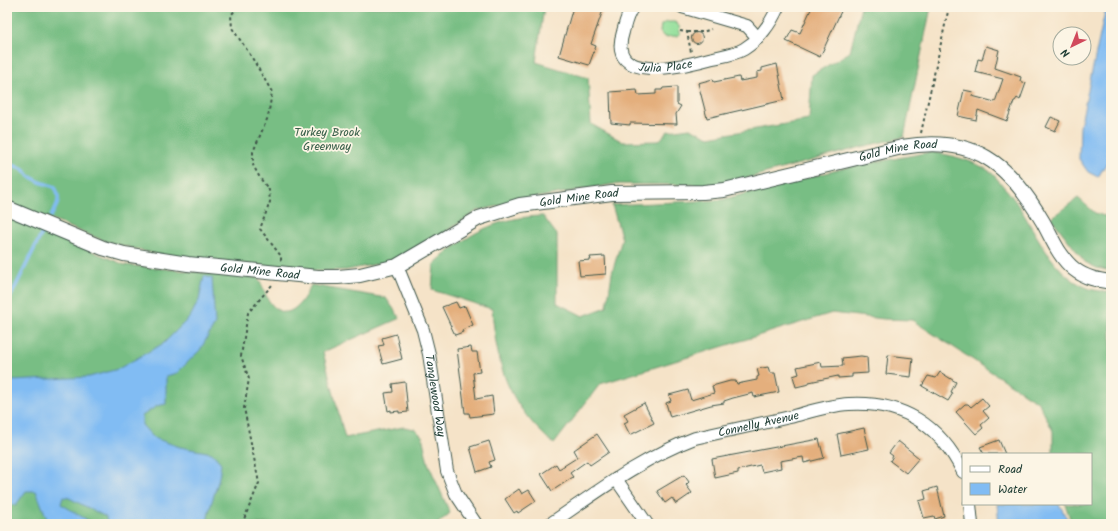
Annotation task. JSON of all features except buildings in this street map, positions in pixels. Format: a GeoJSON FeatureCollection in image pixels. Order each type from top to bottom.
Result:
{"type":"FeatureCollection","features":[{"type":"Feature","properties":{"kind":"street","name":"Julia Place"},"geometry":{"type":"LineString","coordinates":[[633,7],[623,33],[620,47],[626,60],[637,66],[658,68],[696,62],[738,52],[758,38],[773,18],[778,7]]}},
{"type":"Feature","properties":{"kind":"street"},"geometry":{"type":"LineString","coordinates":[[682,7],[747,26],[758,38]]}},
{"type":"Feature","properties":{"kind":"street","name":"Gold Mine Road"},"geometry":{"type":"LineString","coordinates":[[7,208],[103,248],[163,261],[318,277],[352,276],[397,266],[479,218],[520,205],[612,193],[703,192],[724,190],[847,159],[921,144],[946,144],[968,149],[1001,166],[1018,185],[1066,261],[1074,269],[1086,277],[1111,282]]}},
{"type":"Feature","properties":{"kind":"street","name":"Tanglewood Way"},"geometry":{"type":"LineString","coordinates":[[397,266],[428,348],[447,471],[456,494],[476,524]]}},
{"type":"Feature","properties":{"kind":"street","name":"Connelly Avenue"},"geometry":{"type":"LineString","coordinates":[[550,524],[616,479],[658,454],[695,438],[848,404],[882,406],[908,414],[925,424],[942,440],[954,455],[962,470]]}},
{"type":"Feature","properties":{"kind":"street"},"geometry":{"type":"LineString","coordinates":[[616,479],[647,524]]}},
{"type":"Feature","properties":{"kind":"street"},"geometry":{"type":"LineString","coordinates":[[970,505],[972,524]]}},
{"type":"Feature","properties":{"kind":"path"},"geometry":{"type":"LineString","coordinates":[[921,144],[921,133],[949,7]]}},
{"type":"Feature","properties":{"kind":"path"},"geometry":{"type":"LineString","coordinates":[[680,31],[706,31],[713,26]]}},
{"type":"Feature","properties":{"kind":"path"},"geometry":{"type":"LineString","coordinates":[[688,32],[690,52],[694,52],[695,56]]}},
{"type":"Feature","properties":{"kind":"green space","name":"Turkey Brook Greenway"},"geometry":{"type":"Polygon","coordinates":[[[7,7],[544,7],[536,62],[588,78],[591,124],[623,142],[659,141],[668,131],[690,128],[709,137],[809,120],[812,75],[850,52],[861,7],[931,7],[904,137],[865,146],[722,185],[614,184],[527,199],[477,211],[416,251],[396,260],[347,270],[320,271],[167,257],[105,241],[7,202],[7,7]]]}},
{"type":"Feature","properties":{"kind":"green space"},"geometry":{"type":"Polygon","coordinates":[[[667,22],[675,22],[679,26],[680,33],[677,36],[664,37],[660,32],[661,25],[667,22]]]}},
{"type":"Feature","properties":{"kind":"green space"},"geometry":{"type":"Polygon","coordinates":[[[931,152],[966,160],[986,169],[997,179],[1014,199],[1051,258],[1062,271],[1075,281],[1090,289],[1111,292],[1111,524],[1072,524],[1065,505],[1092,505],[1092,453],[1053,453],[1053,431],[1039,403],[912,320],[884,319],[832,313],[600,384],[554,444],[538,429],[515,400],[502,368],[497,350],[492,309],[432,290],[434,264],[458,244],[484,229],[497,224],[526,217],[543,216],[557,235],[557,303],[583,316],[607,307],[612,273],[622,239],[612,205],[721,200],[849,167],[931,152]]]}},
{"type":"Feature","properties":{"kind":"green space"},"geometry":{"type":"Polygon","coordinates":[[[1078,198],[1095,213],[1104,216],[1111,212],[1111,271],[1097,268],[1085,262],[1051,218],[1078,198]]]}},
{"type":"Feature","properties":{"kind":"green space"},"geometry":{"type":"Polygon","coordinates":[[[7,216],[125,265],[258,278],[270,303],[279,311],[291,311],[296,307],[301,302],[311,285],[386,298],[400,318],[323,352],[345,438],[404,427],[415,429],[422,436],[428,463],[450,513],[437,524],[7,524],[7,216]]]}},
{"type":"Feature","properties":{"kind":"water"},"geometry":{"type":"Polygon","coordinates":[[[1106,7],[1111,7],[1111,156],[1098,177],[1088,172],[1079,159],[1080,127],[1106,7]]]}},
{"type":"Feature","properties":{"kind":"water"},"geometry":{"type":"Polygon","coordinates":[[[204,276],[212,278],[215,324],[200,350],[177,373],[166,376],[166,404],[157,406],[142,416],[142,425],[154,438],[180,447],[212,453],[221,463],[219,479],[207,524],[107,524],[106,517],[69,498],[63,497],[61,504],[94,524],[49,524],[36,491],[26,491],[16,505],[7,504],[7,384],[11,381],[89,377],[118,369],[164,343],[190,317],[199,300],[204,276]]]}},
{"type":"Feature","properties":{"kind":"water"},"geometry":{"type":"Polygon","coordinates":[[[997,505],[1060,505],[1070,524],[999,524],[997,505]]]}},
{"type":"Feature","properties":{"kind":"waterway"},"geometry":{"type":"LineString","coordinates":[[7,162],[8,164],[22,168],[29,176],[40,182],[55,187],[58,195],[58,202],[51,216]]}},
{"type":"Feature","properties":{"kind":"waterway"},"geometry":{"type":"LineString","coordinates":[[7,304],[42,233]]}}]}
